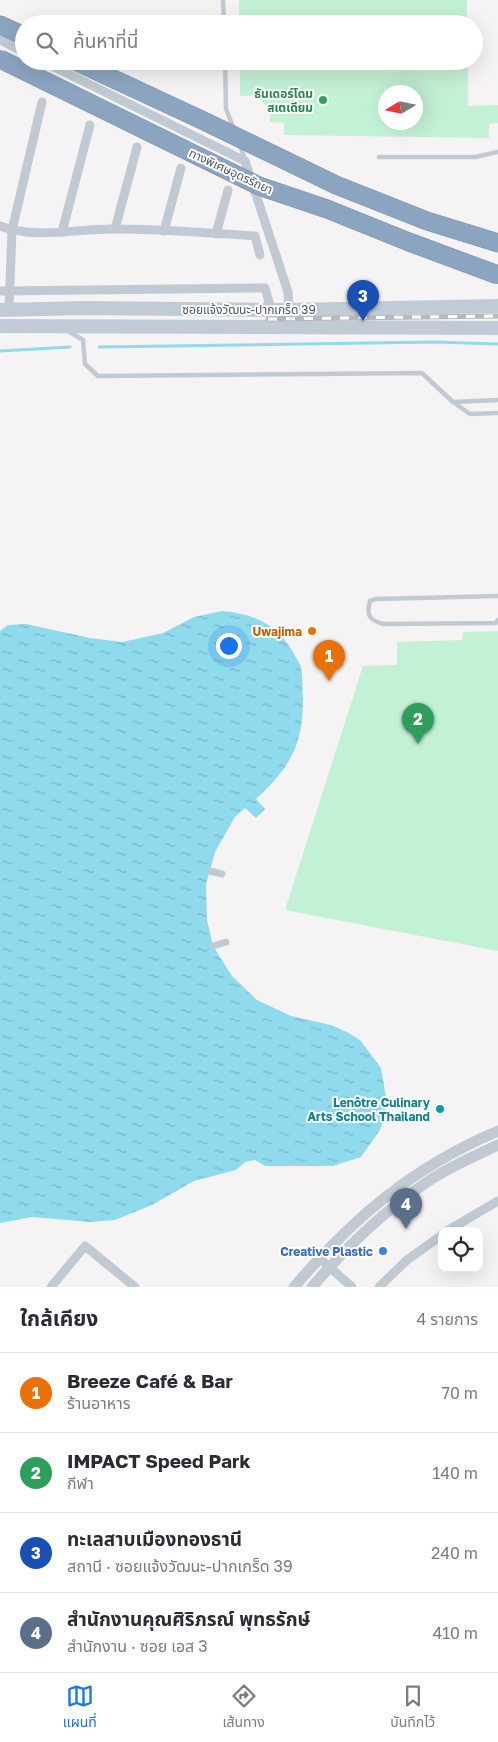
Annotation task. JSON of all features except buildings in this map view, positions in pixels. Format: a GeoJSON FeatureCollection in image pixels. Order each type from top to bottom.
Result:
{"type":"FeatureCollection","features":[{"type":"Feature","properties":{"kind":"highway"},"geometry":{"type":"LineString","coordinates":[[0,25],[15,32]]}},
{"type":"Feature","properties":{"kind":"highway","name":"ทางพิเศษอุดรรัถยา"},"geometry":{"type":"LineString","coordinates":[[0,59],[15,66]]}},
{"type":"Feature","properties":{"kind":"highway","name":"ทางพิเศษอุดรรัถยา"},"geometry":{"type":"LineString","coordinates":[[22,70],[259,186],[327,208],[434,252],[498,275]]}},
{"type":"Feature","properties":{"kind":"highway"},"geometry":{"type":"LineString","coordinates":[[94,70],[336,185],[427,221],[498,243]]}},
{"type":"Feature","properties":{"kind":"highway"},"geometry":{"type":"LineString","coordinates":[[427,221],[498,233]]}},
{"type":"Feature","properties":{"kind":"main road","name":"ซอยแจ้งวัฒนะ-ปากเกร็ด 39"},"geometry":{"type":"LineString","coordinates":[[4,309],[289,310],[498,306]]}},
{"type":"Feature","properties":{"kind":"main road","name":"ซอยแจ้งวัฒนะ-ปากเกร็ด 39"},"geometry":{"type":"LineString","coordinates":[[0,326],[498,328]]}},
{"type":"Feature","properties":{"kind":"street"},"geometry":{"type":"LineString","coordinates":[[0,40],[15,48]]}},
{"type":"Feature","properties":{"kind":"street"},"geometry":{"type":"LineString","coordinates":[[60,70],[245,161],[288,292],[289,310]]}},
{"type":"Feature","properties":{"kind":"street"},"geometry":{"type":"LineString","coordinates":[[4,309],[12,230],[42,102]]}},
{"type":"Feature","properties":{"kind":"street"},"geometry":{"type":"LineString","coordinates":[[62,232],[90,125]]}},
{"type":"Feature","properties":{"kind":"street"},"geometry":{"type":"LineString","coordinates":[[115,228],[137,147]]}},
{"type":"Feature","properties":{"kind":"street"},"geometry":{"type":"LineString","coordinates":[[164,231],[181,168]]}},
{"type":"Feature","properties":{"kind":"street"},"geometry":{"type":"LineString","coordinates":[[216,234],[228,190]]}},
{"type":"Feature","properties":{"kind":"street"},"geometry":{"type":"LineString","coordinates":[[0,226],[22,233],[115,228],[254,236],[260,255]]}},
{"type":"Feature","properties":{"kind":"street"},"geometry":{"type":"LineString","coordinates":[[5,291],[265,288],[271,309]]}},
{"type":"Feature","properties":{"kind":"street"},"geometry":{"type":"LineString","coordinates":[[210,871],[222,874]]}},
{"type":"Feature","properties":{"kind":"street"},"geometry":{"type":"LineString","coordinates":[[213,946],[226,942]]}},
{"type":"Feature","properties":{"kind":"street"},"geometry":{"type":"LineString","coordinates":[[294,1287],[319,1258],[360,1218],[411,1178],[458,1149],[498,1131]]}},
{"type":"Feature","properties":{"kind":"street"},"geometry":{"type":"LineString","coordinates":[[312,1287],[375,1220],[431,1179],[464,1160],[498,1145]]}},
{"type":"Feature","properties":{"kind":"street"},"geometry":{"type":"LineString","coordinates":[[454,1227],[498,1201]]}},
{"type":"Feature","properties":{"kind":"street"},"geometry":{"type":"LineString","coordinates":[[379,1287],[407,1260],[438,1238]]}},
{"type":"Feature","properties":{"kind":"street"},"geometry":{"type":"LineString","coordinates":[[51,1287],[85,1246],[135,1287]]}},
{"type":"Feature","properties":{"kind":"street"},"geometry":{"type":"LineString","coordinates":[[319,1258],[352,1287]]}},
{"type":"Feature","properties":{"kind":"lane"},"geometry":{"type":"LineString","coordinates":[[223,0],[224,15]]}},
{"type":"Feature","properties":{"kind":"lane"},"geometry":{"type":"LineString","coordinates":[[225,70],[226,109],[245,161]]}},
{"type":"Feature","properties":{"kind":"lane"},"geometry":{"type":"LineString","coordinates":[[379,157],[474,157],[498,152]]}},
{"type":"Feature","properties":{"kind":"lane"},"geometry":{"type":"LineString","coordinates":[[61,326],[83,340],[85,364],[98,376],[422,373],[453,402],[470,414],[498,414]]}},
{"type":"Feature","properties":{"kind":"lane"},"geometry":{"type":"LineString","coordinates":[[453,402],[498,400]]}},
{"type":"Feature","properties":{"kind":"lane"},"geometry":{"type":"LineString","coordinates":[[498,596],[376,599],[370,601],[368,607],[369,616],[374,621],[383,624],[496,623],[498,620]]}},
{"type":"Feature","properties":{"kind":"green space"},"geometry":{"type":"Polygon","coordinates":[[[239,0],[467,0],[467,15],[239,15],[239,0]]]}},
{"type":"Feature","properties":{"kind":"green space","name":"ธันเดอร์โดม สเตเดียม"},"geometry":{"type":"Polygon","coordinates":[[[240,70],[468,70],[468,106],[498,105],[498,123],[489,124],[489,138],[284,135],[284,123],[270,122],[270,109],[256,95],[240,96],[240,70]]]}},
{"type":"Feature","properties":{"kind":"green space"},"geometry":{"type":"Polygon","coordinates":[[[498,631],[498,951],[285,910],[363,666],[397,665],[397,642],[462,640],[463,632],[498,631]]]}},
{"type":"Feature","properties":{"kind":"water"},"geometry":{"type":"Polygon","coordinates":[[[222,611],[234,612],[264,622],[273,628],[288,644],[300,666],[303,706],[299,735],[292,755],[276,779],[256,799],[265,809],[256,818],[245,808],[235,817],[215,852],[206,884],[207,920],[213,946],[232,976],[257,1000],[291,1016],[331,1025],[360,1040],[381,1068],[386,1097],[385,1114],[380,1130],[361,1157],[333,1166],[265,1166],[255,1160],[245,1162],[236,1170],[194,1181],[152,1205],[115,1220],[90,1222],[32,1217],[0,1223],[0,631],[8,625],[26,624],[90,638],[122,642],[163,633],[194,617],[222,611]]]}},
{"type":"Feature","properties":{"kind":"waterway"},"geometry":{"type":"LineString","coordinates":[[99,347],[434,342],[498,344]]}},
{"type":"Feature","properties":{"kind":"waterway"},"geometry":{"type":"LineString","coordinates":[[0,351],[70,347]]}},
{"type":"Feature","properties":{"kind":"railway"},"geometry":{"type":"LineString","coordinates":[[268,319],[498,316]]}},
{"type":"Feature","properties":{"kind":"place","name":"ธันเดอร์โดม สเตเดียม"},"geometry":{"type":"Point","coordinates":[323,100]}},
{"type":"Feature","properties":{"kind":"place","name":"ทะเลสาบเมืองทองธานี"},"geometry":{"type":"Point","coordinates":[363,321]}},
{"type":"Feature","properties":{"kind":"place","name":"Uwajima"},"geometry":{"type":"Point","coordinates":[312,631]}},
{"type":"Feature","properties":{"kind":"place","name":"Breeze Café & Bar"},"geometry":{"type":"Point","coordinates":[329,681]}},
{"type":"Feature","properties":{"kind":"place","name":"IMPACT Speed Park"},"geometry":{"type":"Point","coordinates":[418,744]}},
{"type":"Feature","properties":{"kind":"place","name":"Lenôtre Culinary Arts School Thailand"},"geometry":{"type":"Point","coordinates":[440,1109]}},
{"type":"Feature","properties":{"kind":"place","name":"สำนักงานคุณศิริภรณ์ พุทธรักษ์"},"geometry":{"type":"Point","coordinates":[406,1229]}},
{"type":"Feature","properties":{"kind":"place","name":"Creative Plastic"},"geometry":{"type":"Point","coordinates":[383,1251]}}]}
